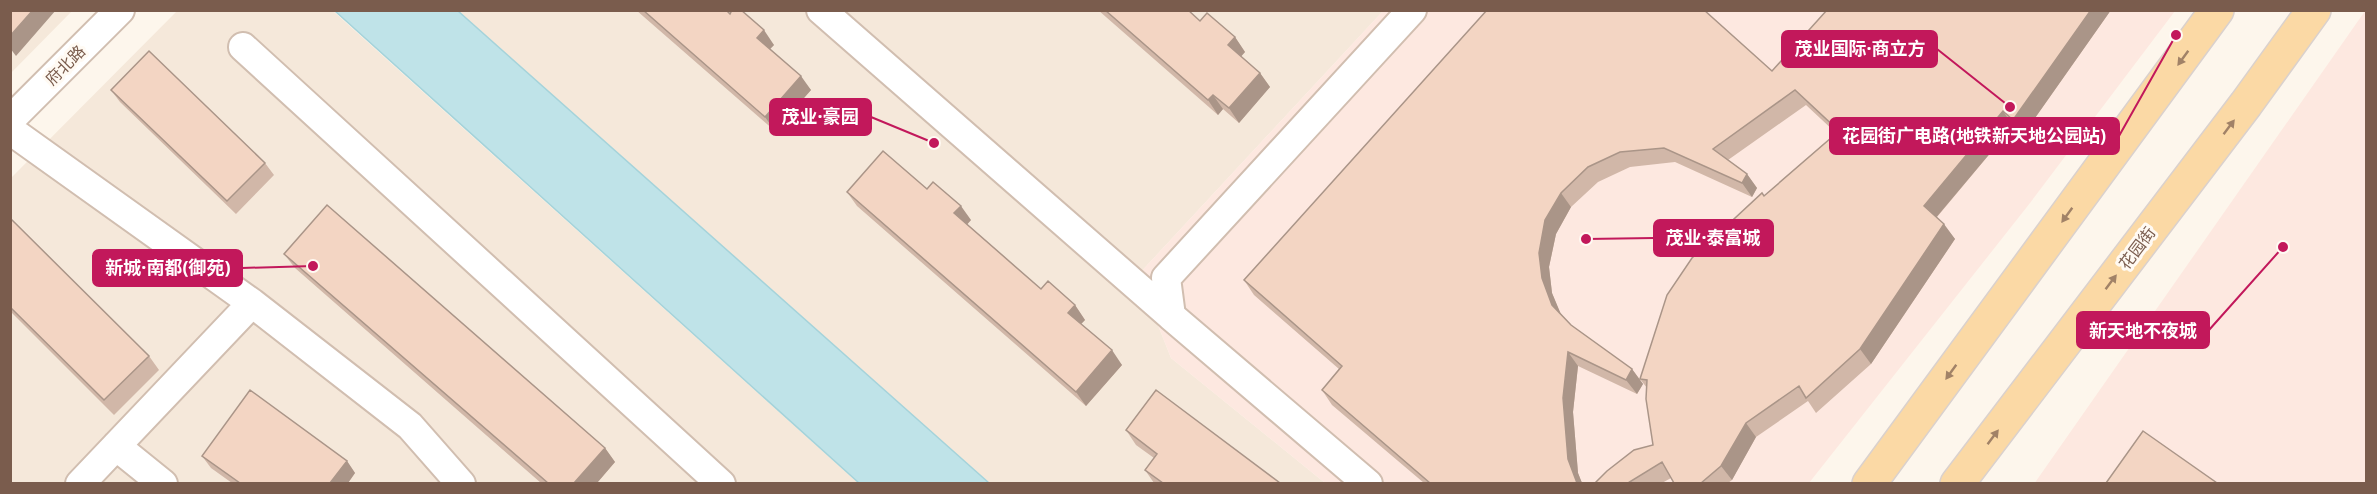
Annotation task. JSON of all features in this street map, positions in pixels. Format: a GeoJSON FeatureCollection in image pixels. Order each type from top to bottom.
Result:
{"type":"FeatureCollection","features":[{"type":"Feature","properties":{"kind":"main road"},"geometry":{"type":"LineString","coordinates":[[1869,483],[2217,10]]}},
{"type":"Feature","properties":{"kind":"main road","name":"花园街"},"geometry":{"type":"LineString","coordinates":[[1958,483],[2239,113],[2314,10]]}},
{"type":"Feature","properties":{"kind":"street","name":"府北路"},"geometry":{"type":"LineString","coordinates":[[10,120],[120,10]]}},
{"type":"Feature","properties":{"kind":"street"},"geometry":{"type":"LineString","coordinates":[[820,10],[1171,316],[1368,483]]}},
{"type":"Feature","properties":{"kind":"street"},"geometry":{"type":"LineString","coordinates":[[1171,316],[1166,278],[1412,10]]}},
{"type":"Feature","properties":{"kind":"street"},"geometry":{"type":"LineString","coordinates":[[243,47],[721,483]]}},
{"type":"Feature","properties":{"kind":"street"},"geometry":{"type":"LineString","coordinates":[[10,130],[252,303],[410,426],[461,483]]}},
{"type":"Feature","properties":{"kind":"street"},"geometry":{"type":"LineString","coordinates":[[80,483],[252,303]]}},
{"type":"Feature","properties":{"kind":"street"},"geometry":{"type":"LineString","coordinates":[[116,446],[163,483]]}},
{"type":"Feature","properties":{"kind":"shaded area"},"geometry":{"type":"Polygon","coordinates":[[[178,10],[333,11],[858,483],[11,484],[11,178],[178,10]]]}},
{"type":"Feature","properties":{"kind":"shaded area"},"geometry":{"type":"Polygon","coordinates":[[[11,11],[72,11],[11,73],[11,11]]]}},
{"type":"Feature","properties":{"kind":"shaded area"},"geometry":{"type":"Polygon","coordinates":[[[458,11],[1383,11],[1138,275],[1171,358],[1325,483],[989,483],[458,11]]]}},
{"type":"Feature","properties":{"kind":"shaded area"},"geometry":{"type":"Polygon","coordinates":[[[1383,11],[2175,11],[2030,203],[1809,483],[1325,483],[1171,358],[1138,275],[1383,11]]]}},
{"type":"Feature","properties":{"kind":"shaded area"},"geometry":{"type":"Polygon","coordinates":[[[2365,11],[2366,483],[2034,484],[2365,11]]]}},
{"type":"Feature","properties":{"kind":"water"},"geometry":{"type":"Polygon","coordinates":[[[335,11],[458,11],[989,483],[859,483],[335,11]]]}},
{"type":"Feature","properties":{"kind":"building"},"geometry":{"type":"Polygon","coordinates":[[[10,10],[33,10],[10,36],[10,10]]]}},
{"type":"Feature","properties":{"kind":"building"},"geometry":{"type":"Polygon","coordinates":[[[643,10],[726,10],[730,14],[732,10],[741,10],[764,30],[757,38],[801,76],[765,117],[643,10]]]}},
{"type":"Feature","properties":{"kind":"building"},"geometry":{"type":"Polygon","coordinates":[[[1105,10],[1188,10],[1200,21],[1207,13],[1235,37],[1228,45],[1260,73],[1229,108],[1213,95],[1208,100],[1105,10]]]}},
{"type":"Feature","properties":{"kind":"building"},"geometry":{"type":"Polygon","coordinates":[[[1487,10],[1704,10],[1772,71],[1827,10],[2091,10],[2013,120],[2003,111],[1924,206],[1944,224],[1860,349],[1806,398],[1799,386],[1746,423],[1721,466],[1701,483],[1674,483],[1662,462],[1628,483],[1595,483],[1634,450],[1653,445],[1646,399],[1647,380],[1640,379],[1667,295],[1692,258],[1762,193],[1764,196],[1839,131],[1795,90],[1713,149],[1747,174],[1742,183],[1664,148],[1620,152],[1588,167],[1561,193],[1545,220],[1539,253],[1542,278],[1552,305],[1571,325],[1632,369],[1626,380],[1568,352],[1563,398],[1568,459],[1577,483],[1430,483],[1322,390],[1342,366],[1244,280],[1487,10]]]}},
{"type":"Feature","properties":{"kind":"building"},"geometry":{"type":"Polygon","coordinates":[[[149,51],[265,163],[227,201],[111,90],[149,51]]]}},
{"type":"Feature","properties":{"kind":"building"},"geometry":{"type":"Polygon","coordinates":[[[883,151],[927,189],[933,182],[961,206],[954,213],[1041,289],[1048,281],[1075,305],[1068,313],[1112,350],[1076,392],[847,192],[883,151]]]}},
{"type":"Feature","properties":{"kind":"building"},"geometry":{"type":"Polygon","coordinates":[[[327,205],[605,448],[574,483],[548,483],[284,254],[327,205]]]}},
{"type":"Feature","properties":{"kind":"building"},"geometry":{"type":"Polygon","coordinates":[[[10,218],[149,356],[104,400],[10,307],[10,218]]]}},
{"type":"Feature","properties":{"kind":"building"},"geometry":{"type":"Polygon","coordinates":[[[250,390],[347,461],[330,483],[240,483],[202,456],[250,390]]]}},
{"type":"Feature","properties":{"kind":"building"},"geometry":{"type":"Polygon","coordinates":[[[1156,390],[1280,483],[1163,483],[1145,470],[1157,454],[1126,430],[1156,390]]]}},
{"type":"Feature","properties":{"kind":"building"},"geometry":{"type":"Polygon","coordinates":[[[2143,431],[2217,483],[2106,483],[2143,431]]]}},
{"type":"Feature","properties":{"kind":"place","name":"花园街广电路(地铁新天地公园站)"},"geometry":{"type":"Point","coordinates":[2176,35]}},
{"type":"Feature","properties":{"kind":"place","name":"茂业国际·商立方"},"geometry":{"type":"Point","coordinates":[2010,107]}},
{"type":"Feature","properties":{"kind":"place","name":"茂业·豪园"},"geometry":{"type":"Point","coordinates":[934,143]}},
{"type":"Feature","properties":{"kind":"place","name":"茂业·泰富城"},"geometry":{"type":"Point","coordinates":[1586,239]}},
{"type":"Feature","properties":{"kind":"place","name":"新天地不夜城"},"geometry":{"type":"Point","coordinates":[2283,247]}},
{"type":"Feature","properties":{"kind":"place","name":"新城·南都(御苑)"},"geometry":{"type":"Point","coordinates":[313,266]}}]}
